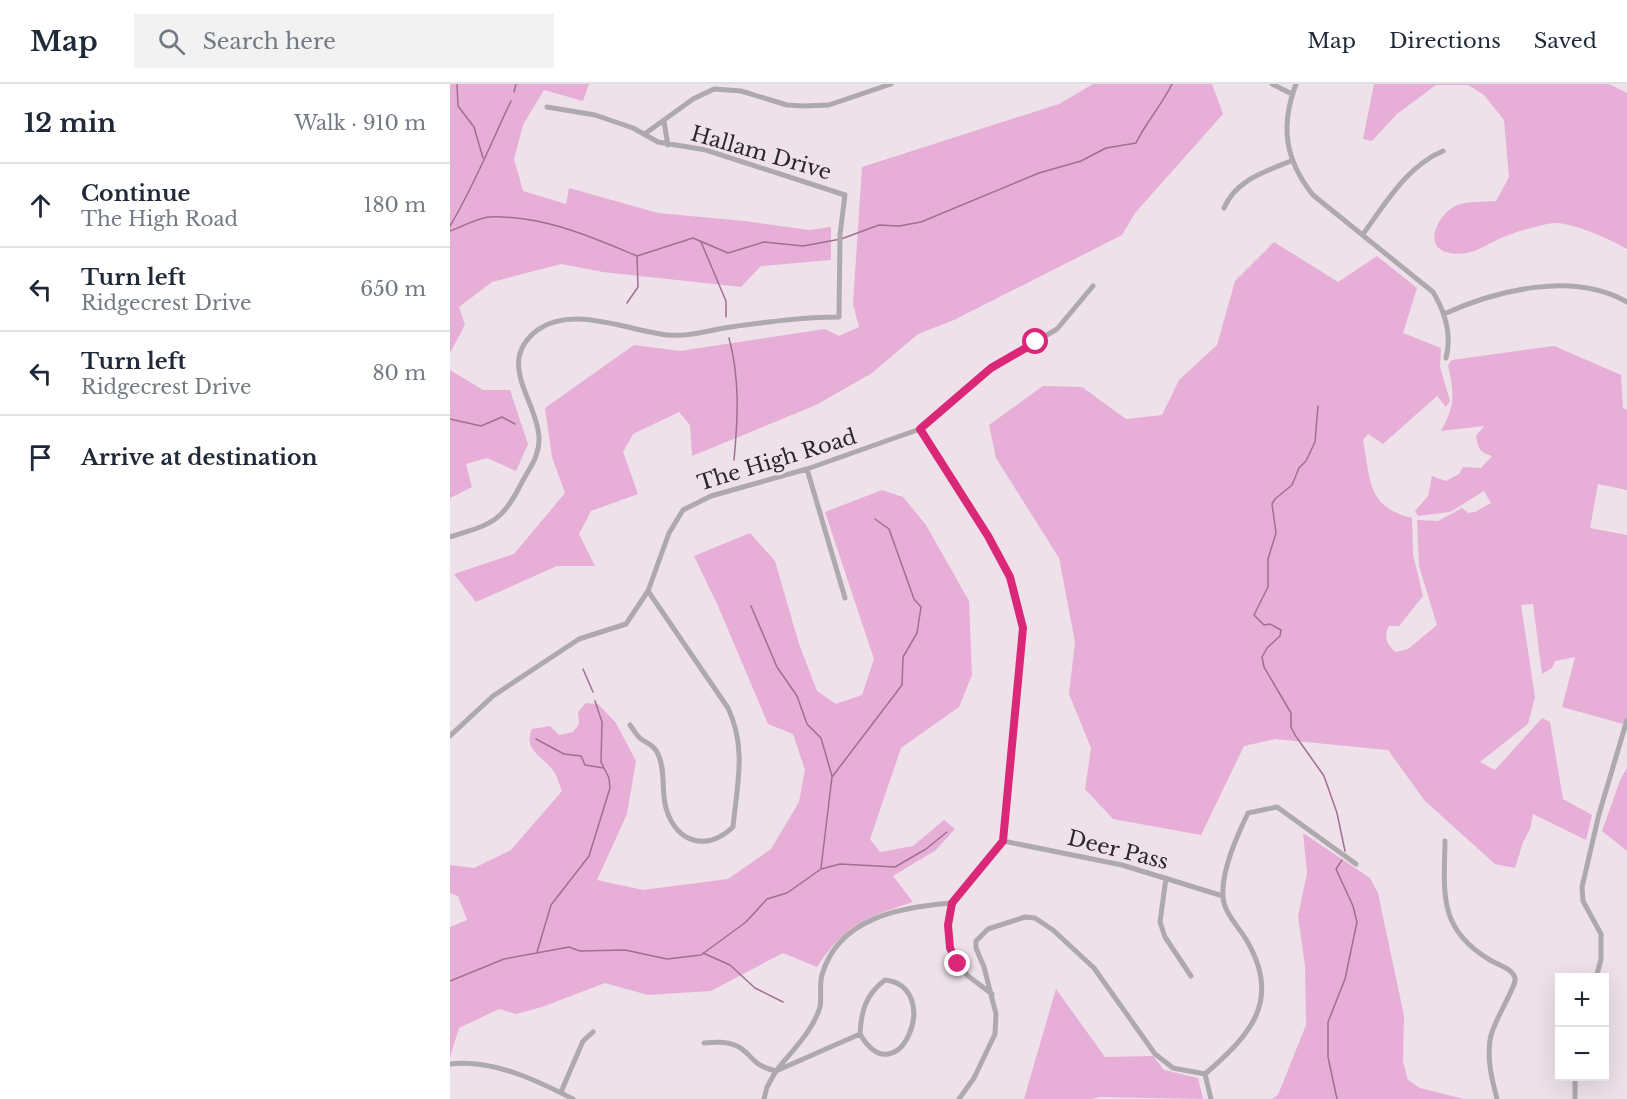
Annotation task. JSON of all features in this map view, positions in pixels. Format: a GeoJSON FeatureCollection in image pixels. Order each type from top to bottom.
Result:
{"type":"FeatureCollection","features":[{"type":"Feature","properties":{"kind":"street"},"geometry":{"type":"LineString","coordinates":[[664,122],[703,93],[714,89],[741,91],[787,105],[803,106],[830,105],[891,84]]}},
{"type":"Feature","properties":{"kind":"street"},"geometry":{"type":"LineString","coordinates":[[1272,84],[1292,94]]}},
{"type":"Feature","properties":{"kind":"street"},"geometry":{"type":"LineString","coordinates":[[1296,84],[1287,123],[1291,161],[1300,180],[1313,195],[1433,292],[1444,314],[1448,335],[1446,358]]}},
{"type":"Feature","properties":{"kind":"street","name":"Hallam Drive"},"geometry":{"type":"LineString","coordinates":[[450,537],[482,526],[501,516],[512,504],[533,465],[538,448],[538,429],[522,389],[518,370],[522,350],[539,329],[554,321],[575,319],[681,335],[782,321],[839,317],[845,195],[706,150],[668,145],[646,133],[595,115],[547,107]]}},
{"type":"Feature","properties":{"kind":"street","name":"Hallam Drive"},"geometry":{"type":"LineString","coordinates":[[646,133],[664,122],[668,145]]}},
{"type":"Feature","properties":{"kind":"street"},"geometry":{"type":"LineString","coordinates":[[1362,234],[1409,174],[1422,162],[1443,152]]}},
{"type":"Feature","properties":{"kind":"street"},"geometry":{"type":"LineString","coordinates":[[1224,208],[1230,195],[1241,184],[1291,161]]}},
{"type":"Feature","properties":{"kind":"street","name":"The High Road"},"geometry":{"type":"LineString","coordinates":[[450,736],[488,700],[579,639],[626,624],[648,591],[669,533],[683,510],[711,496],[807,469],[920,429],[991,368],[1057,329],[1093,286]]}},
{"type":"Feature","properties":{"kind":"street"},"geometry":{"type":"LineString","coordinates":[[1444,314],[1485,297],[1566,286],[1603,291],[1627,302]]}},
{"type":"Feature","properties":{"kind":"street"},"geometry":{"type":"LineString","coordinates":[[920,429],[988,536],[1010,577],[1023,628],[1003,841],[952,903],[948,925],[950,948],[968,976],[992,994]]}},
{"type":"Feature","properties":{"kind":"street"},"geometry":{"type":"LineString","coordinates":[[807,469],[845,598]]}},
{"type":"Feature","properties":{"kind":"street"},"geometry":{"type":"LineString","coordinates":[[630,725],[641,739],[655,748],[658,753],[663,770],[666,808],[683,835],[691,841],[703,842],[723,836],[733,827],[741,747],[737,727],[728,708],[648,591]]}},
{"type":"Feature","properties":{"kind":"street"},"geometry":{"type":"LineString","coordinates":[[1597,973],[1601,959],[1601,934],[1583,900],[1582,887],[1599,814],[1627,720]]}},
{"type":"Feature","properties":{"kind":"street"},"geometry":{"type":"LineString","coordinates":[[1205,1074],[1239,1045],[1258,1013],[1262,991],[1260,968],[1227,909],[1223,896],[1230,856],[1248,813],[1277,807],[1356,864]]}},
{"type":"Feature","properties":{"kind":"street","name":"Deer Pass"},"geometry":{"type":"LineString","coordinates":[[1003,841],[1122,865],[1223,896]]}},
{"type":"Feature","properties":{"kind":"street"},"geometry":{"type":"LineString","coordinates":[[1445,841],[1444,902],[1448,915],[1465,942],[1510,970],[1515,979],[1514,988],[1498,1013],[1490,1040],[1490,1072],[1497,1099]]}},
{"type":"Feature","properties":{"kind":"street"},"geometry":{"type":"LineString","coordinates":[[1166,878],[1160,922],[1165,937],[1191,976]]}},
{"type":"Feature","properties":{"kind":"street"},"geometry":{"type":"LineString","coordinates":[[764,1099],[767,1087],[776,1071],[811,1025],[820,1007],[821,977],[832,951],[842,939],[879,916],[924,905],[952,903]]}},
{"type":"Feature","properties":{"kind":"street"},"geometry":{"type":"LineString","coordinates":[[959,1099],[974,1078],[994,1034],[996,1014],[992,994],[976,948],[976,941],[988,929],[1025,916],[1035,918],[1053,930],[1094,968],[1155,1054],[1173,1068],[1205,1074]]}},
{"type":"Feature","properties":{"kind":"street"},"geometry":{"type":"LineString","coordinates":[[885,980],[897,981],[911,997],[914,1011],[912,1024],[903,1044],[898,1050],[884,1055],[875,1053],[866,1045],[860,1034],[865,1002],[874,988],[885,980]]}},
{"type":"Feature","properties":{"kind":"street"},"geometry":{"type":"LineString","coordinates":[[561,1092],[583,1041],[592,1032]]}},
{"type":"Feature","properties":{"kind":"street"},"geometry":{"type":"LineString","coordinates":[[704,1042],[724,1042],[739,1046],[755,1063],[776,1071],[860,1034]]}},
{"type":"Feature","properties":{"kind":"street"},"geometry":{"type":"LineString","coordinates":[[450,1064],[486,1064],[561,1092],[573,1099]]}},
{"type":"Feature","properties":{"kind":"street"},"geometry":{"type":"LineString","coordinates":[[1205,1074],[1211,1099]]}},
{"type":"Feature","properties":{"kind":"street"},"geometry":{"type":"LineString","coordinates":[[1575,1081],[1575,1099]]}},
{"type":"Feature","properties":{"kind":"shaded area"},"geometry":{"type":"Polygon","coordinates":[[[450,84],[589,84],[583,101],[544,90],[523,125],[514,159],[523,191],[566,204],[569,188],[658,213],[809,230],[831,227],[831,260],[761,266],[741,287],[603,272],[561,264],[492,282],[459,307],[465,325],[450,353],[450,84]]]}},
{"type":"Feature","properties":{"kind":"shaded area"},"geometry":{"type":"Polygon","coordinates":[[[1093,84],[1212,84],[1223,114],[1135,213],[1122,235],[954,320],[918,334],[872,373],[816,405],[692,456],[690,425],[679,412],[633,434],[623,452],[638,494],[591,511],[579,534],[595,566],[557,566],[476,602],[454,574],[514,554],[565,493],[552,457],[545,408],[634,345],[680,351],[825,329],[839,336],[859,327],[853,304],[862,167],[1059,104],[1093,84]]]}},
{"type":"Feature","properties":{"kind":"shaded area"},"geometry":{"type":"Polygon","coordinates":[[[1374,84],[1609,84],[1627,93],[1627,249],[1581,228],[1554,223],[1513,233],[1470,252],[1457,254],[1441,250],[1434,238],[1443,216],[1459,204],[1496,201],[1509,177],[1504,120],[1484,95],[1468,85],[1436,85],[1397,114],[1372,141],[1363,139],[1374,84]]]}},
{"type":"Feature","properties":{"kind":"shaded area"},"geometry":{"type":"Polygon","coordinates":[[[1274,242],[1338,282],[1377,256],[1417,288],[1403,333],[1441,348],[1440,367],[1450,401],[1446,407],[1437,396],[1383,444],[1368,434],[1363,440],[1370,479],[1378,499],[1386,507],[1412,518],[1413,554],[1423,596],[1399,626],[1389,626],[1386,634],[1387,640],[1396,652],[1408,649],[1437,625],[1419,566],[1417,520],[1438,521],[1462,508],[1468,513],[1475,512],[1491,503],[1484,491],[1450,512],[1418,516],[1415,511],[1428,496],[1432,476],[1446,481],[1459,474],[1463,467],[1481,468],[1492,456],[1482,451],[1478,444],[1476,436],[1484,426],[1441,431],[1451,406],[1452,392],[1448,365],[1452,360],[1554,346],[1621,375],[1623,408],[1627,410],[1627,490],[1598,484],[1590,528],[1627,535],[1627,725],[1562,707],[1575,657],[1555,661],[1552,668],[1542,674],[1533,604],[1521,605],[1535,697],[1528,724],[1480,762],[1495,770],[1542,718],[1550,722],[1563,799],[1592,815],[1586,840],[1533,814],[1530,829],[1523,842],[1515,868],[1495,864],[1425,801],[1388,750],[1275,739],[1244,746],[1201,835],[1113,819],[1085,789],[1091,748],[1069,694],[1075,642],[1059,558],[996,458],[989,425],[1043,386],[1082,387],[1126,419],[1162,415],[1179,380],[1217,345],[1235,281],[1274,242]]]}},
{"type":"Feature","properties":{"kind":"shaded area"},"geometry":{"type":"Polygon","coordinates":[[[450,370],[483,390],[510,390],[528,444],[516,471],[487,458],[466,464],[472,487],[450,498],[450,370]]]}},
{"type":"Feature","properties":{"kind":"shaded area"},"geometry":{"type":"Polygon","coordinates":[[[882,490],[903,497],[926,525],[969,601],[972,675],[959,707],[901,748],[870,839],[880,852],[913,846],[944,820],[955,829],[936,850],[893,876],[913,902],[883,912],[858,924],[837,941],[817,967],[783,953],[711,991],[648,995],[605,983],[542,1007],[516,1014],[499,1009],[459,1028],[450,1057],[450,927],[467,920],[458,896],[450,893],[450,865],[474,868],[511,850],[562,791],[554,771],[531,747],[532,729],[550,726],[559,735],[573,732],[579,724],[578,712],[586,703],[598,704],[616,723],[636,761],[627,814],[597,880],[643,890],[728,879],[771,849],[799,802],[805,770],[793,734],[768,724],[718,606],[694,556],[750,533],[775,561],[799,644],[817,691],[836,704],[862,695],[874,659],[825,512],[882,490]]]}},
{"type":"Feature","properties":{"kind":"shaded area"},"geometry":{"type":"Polygon","coordinates":[[[1627,768],[1627,851],[1602,831],[1621,778],[1627,768]]]}},
{"type":"Feature","properties":{"kind":"shaded area"},"geometry":{"type":"Polygon","coordinates":[[[1303,833],[1370,878],[1378,893],[1404,1016],[1403,1062],[1408,1080],[1420,1088],[1464,1099],[1272,1099],[1278,1095],[1306,1025],[1305,966],[1298,916],[1307,873],[1303,833]]]}},
{"type":"Feature","properties":{"kind":"shaded area"},"geometry":{"type":"Polygon","coordinates":[[[1056,989],[1105,1057],[1153,1056],[1164,1070],[1198,1078],[1203,1099],[1100,1097],[1024,1099],[1056,989]]]}},
{"type":"Feature","properties":{"kind":"waterway"},"geometry":{"type":"LineString","coordinates":[[457,84],[458,106],[474,127],[483,158]]}},
{"type":"Feature","properties":{"kind":"waterway"},"geometry":{"type":"LineString","coordinates":[[514,92],[516,84]]}},
{"type":"Feature","properties":{"kind":"waterway"},"geometry":{"type":"LineString","coordinates":[[450,231],[489,217],[528,219],[565,228],[637,256],[693,238],[728,253],[764,242],[803,246],[841,239],[879,225],[899,226],[921,222],[1039,173],[1081,161],[1106,148],[1136,143],[1172,84]]}},
{"type":"Feature","properties":{"kind":"waterway"},"geometry":{"type":"LineString","coordinates":[[450,226],[475,180],[511,101]]}},
{"type":"Feature","properties":{"kind":"waterway"},"geometry":{"type":"LineString","coordinates":[[701,242],[726,301],[726,317]]}},
{"type":"Feature","properties":{"kind":"waterway"},"geometry":{"type":"LineString","coordinates":[[627,303],[638,287],[637,256]]}},
{"type":"Feature","properties":{"kind":"waterway"},"geometry":{"type":"LineString","coordinates":[[729,338],[735,368],[737,399],[734,460]]}},
{"type":"Feature","properties":{"kind":"waterway"},"geometry":{"type":"LineString","coordinates":[[1318,406],[1315,442],[1306,461],[1299,468],[1292,485],[1272,504],[1276,533],[1268,559],[1268,587],[1254,615],[1264,625],[1270,624],[1281,630],[1280,636],[1267,648],[1262,657],[1264,667],[1291,713],[1291,727],[1295,735],[1324,776],[1337,813],[1345,851]]}},
{"type":"Feature","properties":{"kind":"waterway"},"geometry":{"type":"LineString","coordinates":[[450,419],[481,426],[502,417],[515,424]]}},
{"type":"Feature","properties":{"kind":"waterway"},"geometry":{"type":"LineString","coordinates":[[821,868],[832,777],[902,685],[903,657],[917,633],[921,607],[914,599],[889,529],[875,519]]}},
{"type":"Feature","properties":{"kind":"waterway"},"geometry":{"type":"LineString","coordinates":[[751,606],[777,667],[797,696],[807,724],[821,738],[832,776]]}},
{"type":"Feature","properties":{"kind":"waterway"},"geometry":{"type":"LineString","coordinates":[[583,669],[593,692]]}},
{"type":"Feature","properties":{"kind":"waterway"},"geometry":{"type":"LineString","coordinates":[[537,952],[551,905],[589,856],[610,788],[609,778],[601,762],[602,722],[595,701]]}},
{"type":"Feature","properties":{"kind":"waterway"},"geometry":{"type":"LineString","coordinates":[[536,739],[564,754],[581,756],[585,765],[604,768]]}},
{"type":"Feature","properties":{"kind":"waterway"},"geometry":{"type":"LineString","coordinates":[[450,981],[504,959],[569,947],[580,951],[625,950],[667,959],[701,955],[746,922],[767,899],[787,893],[821,869],[840,864],[895,867],[926,849],[947,832]]}},
{"type":"Feature","properties":{"kind":"waterway"},"geometry":{"type":"LineString","coordinates":[[1337,1099],[1328,1057],[1328,1022],[1345,979],[1357,922],[1353,906],[1336,869],[1342,860]]}},
{"type":"Feature","properties":{"kind":"waterway"},"geometry":{"type":"LineString","coordinates":[[703,953],[730,965],[755,988],[783,1002]]}},
{"type":"Feature","properties":{"kind":"route"},"geometry":{"type":"LineString","coordinates":[[958,964],[950,948],[948,925],[952,903],[1003,841],[1023,628],[1010,577],[988,536],[924,440],[920,429],[960,392],[991,368],[1036,342]]}}]}
